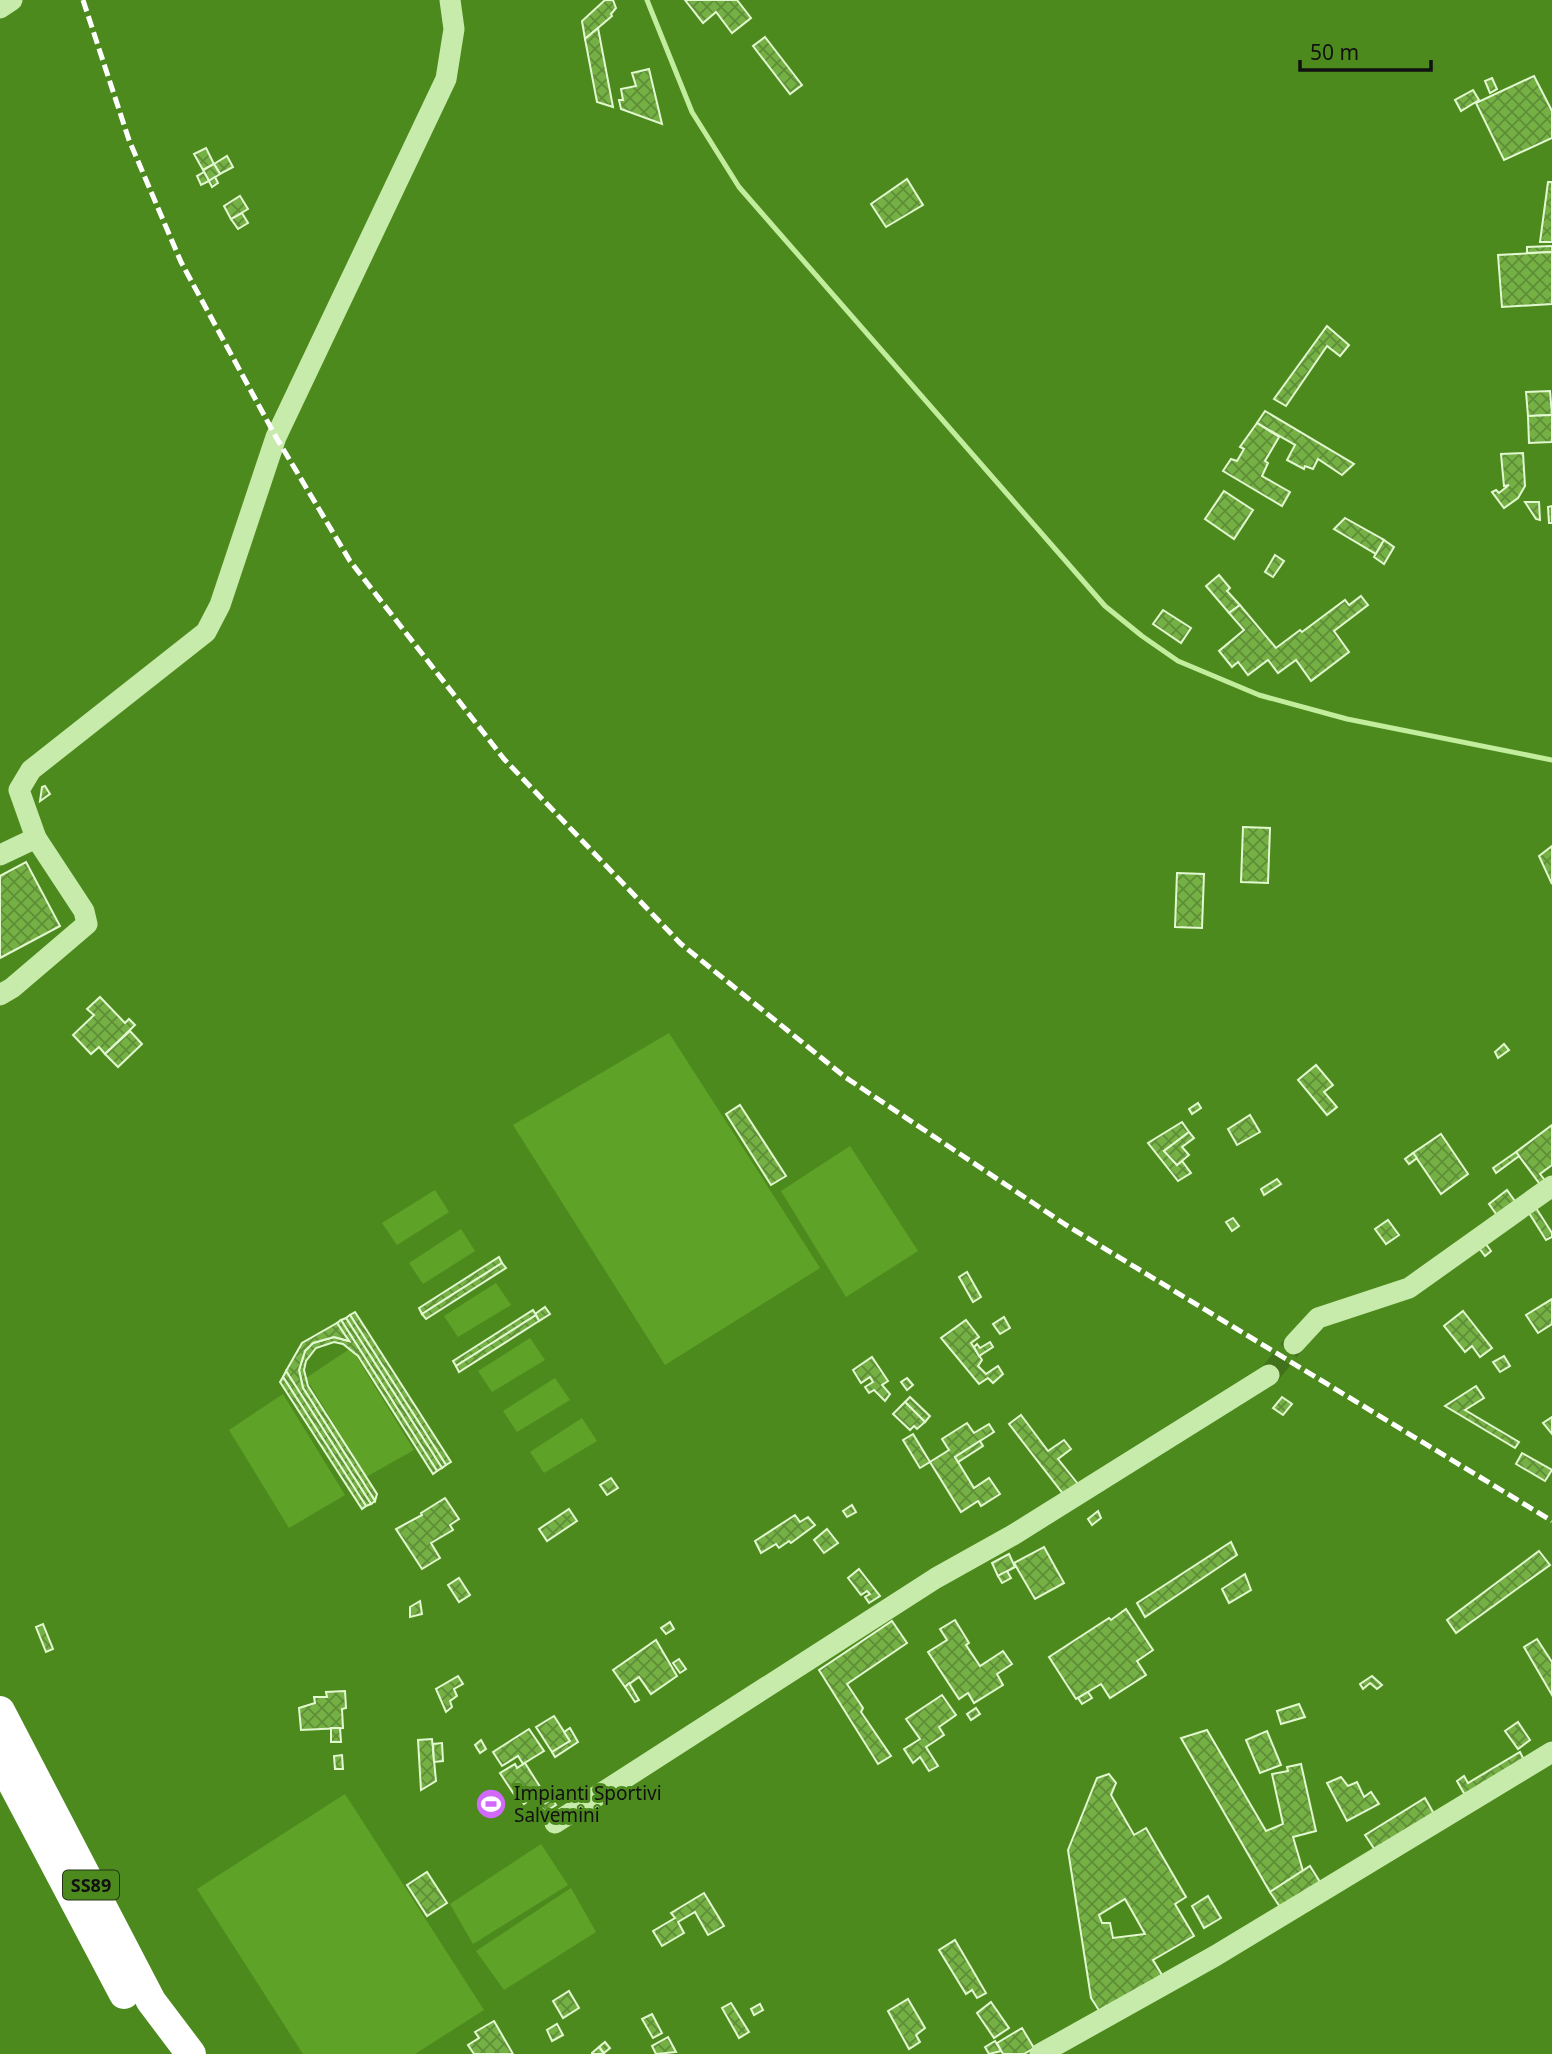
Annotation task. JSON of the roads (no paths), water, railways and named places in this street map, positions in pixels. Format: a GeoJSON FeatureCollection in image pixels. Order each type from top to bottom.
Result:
{"type":"FeatureCollection","features":[{"type":"Feature","properties":{"kind":"highway","name":"SS89"},"geometry":{"type":"LineString","coordinates":[[0,1711],[151,2000],[191,2054]]}},
{"type":"Feature","properties":{"kind":"highway","name":"SS89"},"geometry":{"type":"LineString","coordinates":[[0,1759],[133,2010],[165,2054]]}},
{"type":"Feature","properties":{"kind":"street"},"geometry":{"type":"LineString","coordinates":[[0,8],[12,0]]}},
{"type":"Feature","properties":{"kind":"street"},"geometry":{"type":"LineString","coordinates":[[0,995],[12,988],[87,923],[84,911],[36,838],[19,790],[30,770],[206,632],[220,605],[274,442],[446,79],[454,29],[450,0]]}},
{"type":"Feature","properties":{"kind":"street"},"geometry":{"type":"LineString","coordinates":[[0,855],[36,838]]}},
{"type":"Feature","properties":{"kind":"street"},"geometry":{"type":"LineString","coordinates":[[1294,1344],[1318,1318],[1409,1288],[1552,1186]]}},
{"type":"Feature","properties":{"kind":"street"},"geometry":{"type":"LineString","coordinates":[[555,1823],[936,1578],[1013,1535],[1269,1374]]}},
{"type":"Feature","properties":{"kind":"street"},"geometry":{"type":"LineString","coordinates":[[1040,2054],[1215,1956],[1552,1752]]}},
{"type":"Feature","properties":{"kind":"waterway"},"geometry":{"type":"LineString","coordinates":[[647,0],[692,112],[739,187],[1105,606],[1178,661],[1259,695],[1347,719],[1552,760]]}},
{"type":"Feature","properties":{"kind":"tunnel"},"geometry":{"type":"LineString","coordinates":[[1269,1375],[1294,1344]]}},
{"type":"Feature","properties":{"kind":"railway"},"geometry":{"type":"LineString","coordinates":[[83,0],[129,140],[181,262],[276,437],[350,561],[504,759],[681,944],[845,1077],[1066,1225],[1552,1521]]}},
{"type":"Feature","properties":{"kind":"place","name":"Impianti Sportivi Salvemini"},"geometry":{"type":"Point","coordinates":[491,1804]}}]}
